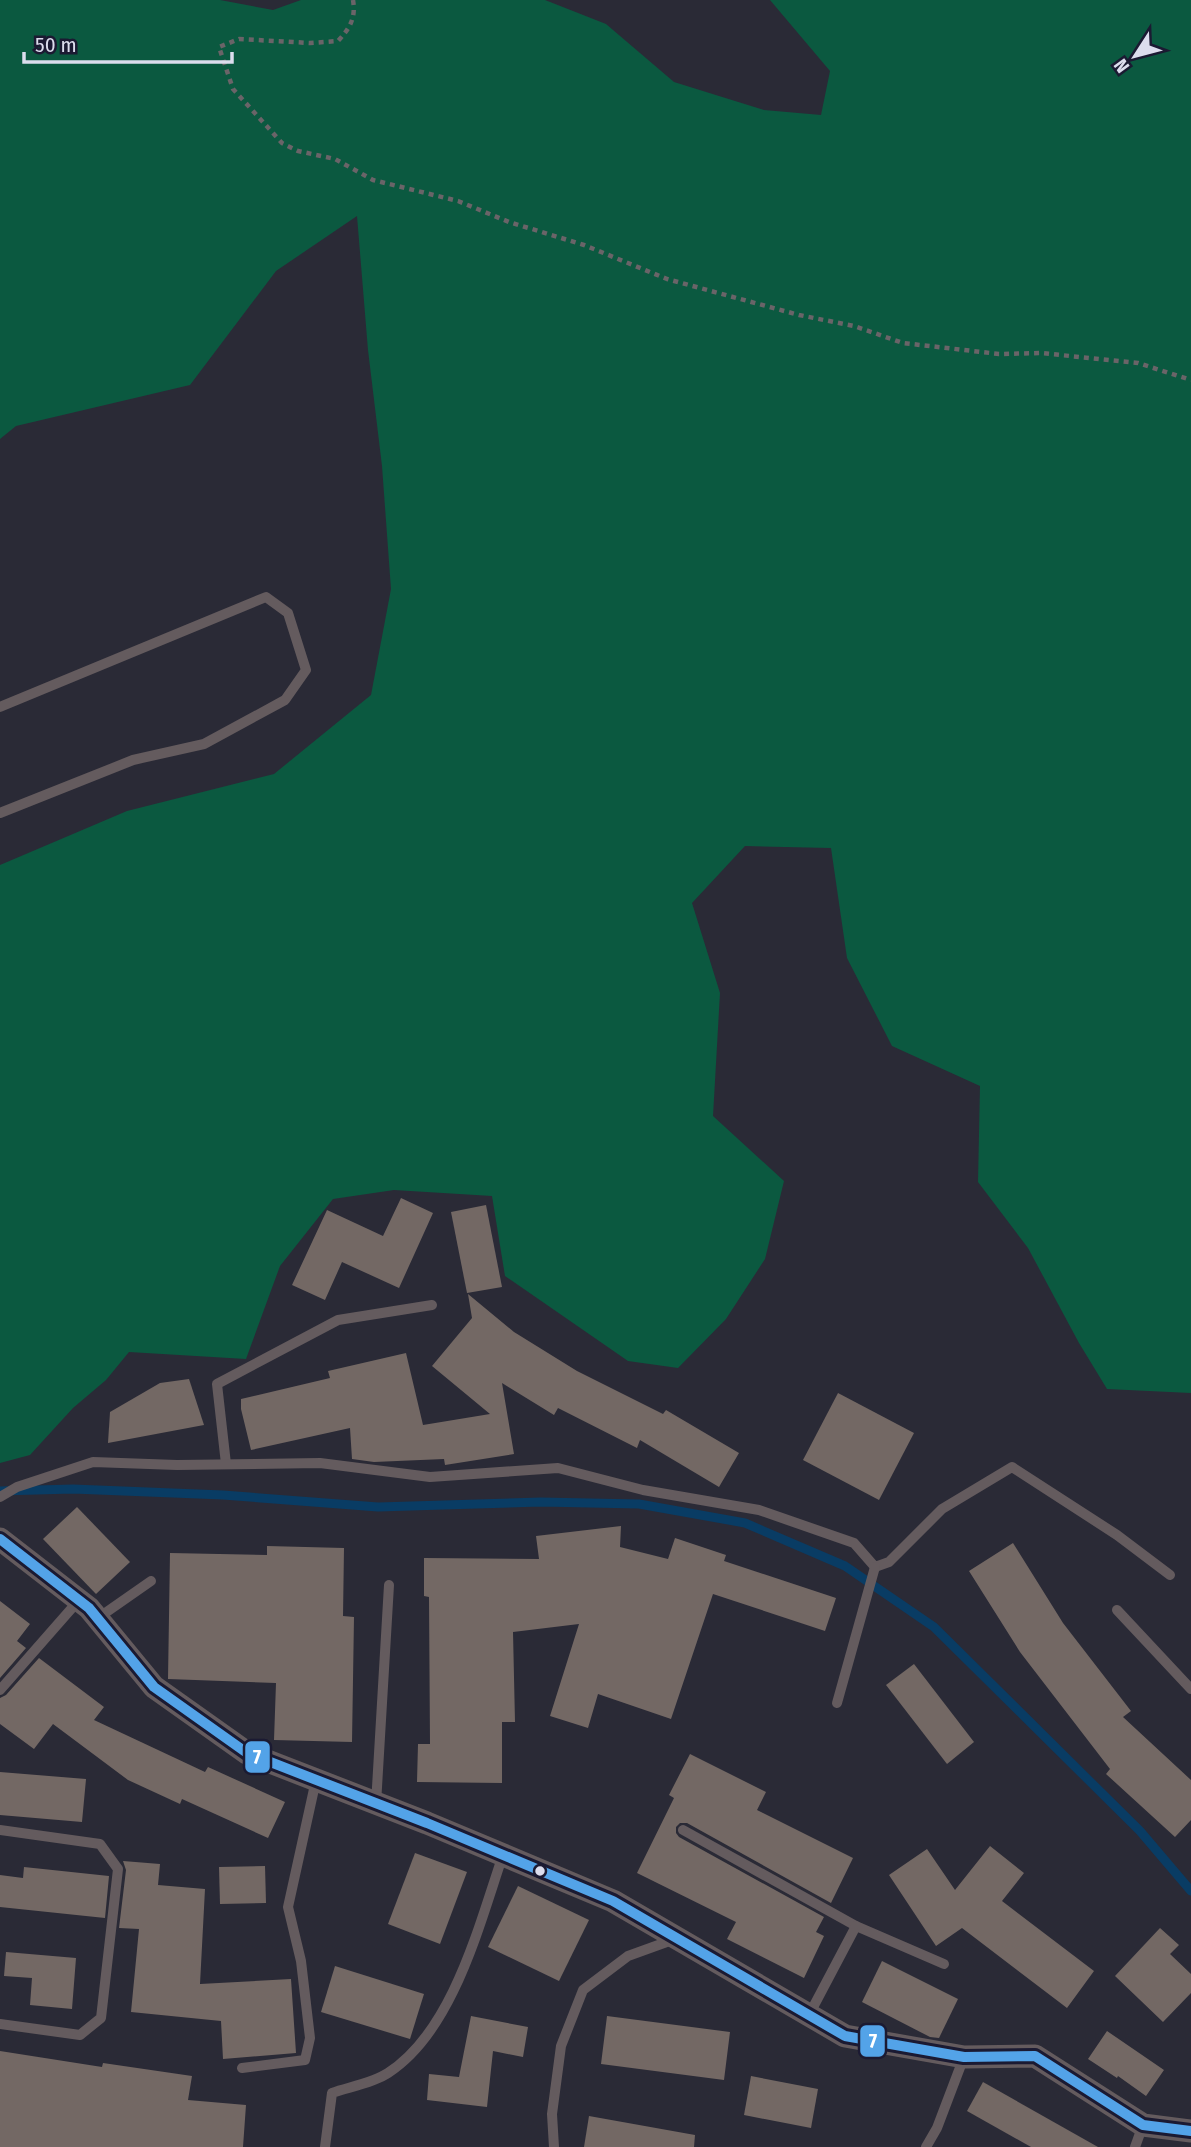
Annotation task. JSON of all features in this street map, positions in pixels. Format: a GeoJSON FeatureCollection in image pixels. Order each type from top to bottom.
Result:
{"type":"FeatureCollection","features":[{"type":"Feature","properties":{"kind":"street"},"geometry":{"type":"LineString","coordinates":[[0,1539],[98,1618],[155,1687],[247,1754],[613,1900],[845,2036],[964,2057],[1035,2056],[1143,2125],[1191,2131]]}},
{"type":"Feature","properties":{"kind":"lane"},"geometry":{"type":"LineString","coordinates":[[0,708],[266,597],[288,613],[306,670],[285,701],[204,744],[133,760],[0,813]]}},
{"type":"Feature","properties":{"kind":"lane"},"geometry":{"type":"LineString","coordinates":[[226,1464],[217,1384],[338,1320],[432,1305]]}},
{"type":"Feature","properties":{"kind":"lane"},"geometry":{"type":"LineString","coordinates":[[0,1497],[17,1487],[93,1462],[320,1463],[429,1477],[558,1468],[643,1490],[759,1510],[854,1542],[875,1568]]}},
{"type":"Feature","properties":{"kind":"lane"},"geometry":{"type":"LineString","coordinates":[[875,1568],[890,1562],[942,1509],[1012,1467],[1117,1535],[1170,1575]]}},
{"type":"Feature","properties":{"kind":"lane"},"geometry":{"type":"LineString","coordinates":[[837,1703],[875,1568]]}},
{"type":"Feature","properties":{"kind":"lane"},"geometry":{"type":"LineString","coordinates":[[98,1618],[152,1581]]}},
{"type":"Feature","properties":{"kind":"lane"},"geometry":{"type":"LineString","coordinates":[[376,1804],[389,1585]]}},
{"type":"Feature","properties":{"kind":"lane"},"geometry":{"type":"LineString","coordinates":[[0,1690],[79,1600]]}},
{"type":"Feature","properties":{"kind":"lane"},"geometry":{"type":"LineString","coordinates":[[1117,1610],[1191,1689]]}},
{"type":"Feature","properties":{"kind":"lane"},"geometry":{"type":"LineString","coordinates":[[242,2067],[304,2060],[310,2038],[301,1961],[288,1908],[316,1780]]}},
{"type":"Feature","properties":{"kind":"lane"},"geometry":{"type":"LineString","coordinates":[[0,1830],[100,1844],[118,1869],[101,2018],[80,2035],[0,2024]]}},
{"type":"Feature","properties":{"kind":"lane"},"geometry":{"type":"LineString","coordinates":[[683,1830],[856,1926],[944,1964]]}},
{"type":"Feature","properties":{"kind":"lane"},"geometry":{"type":"LineString","coordinates":[[324,2147],[332,2093],[387,2074],[424,2041],[464,1970],[503,1855]]}},
{"type":"Feature","properties":{"kind":"lane"},"geometry":{"type":"LineString","coordinates":[[808,2015],[856,1926]]}},
{"type":"Feature","properties":{"kind":"lane"},"geometry":{"type":"LineString","coordinates":[[554,2147],[552,2114],[561,2046],[583,1990],[628,1956],[678,1938]]}},
{"type":"Feature","properties":{"kind":"lane"},"geometry":{"type":"LineString","coordinates":[[926,2147],[937,2128],[964,2057]]}},
{"type":"Feature","properties":{"kind":"lane"},"geometry":{"type":"LineString","coordinates":[[1135,2147],[1143,2125]]}},
{"type":"Feature","properties":{"kind":"path"},"geometry":{"type":"LineString","coordinates":[[353,0],[355,14],[349,30],[338,41],[310,43],[239,39],[219,47],[233,89],[282,144],[335,159],[373,180],[458,201],[509,222],[584,245],[667,279],[799,315],[854,326],[902,343],[999,354],[1041,353],[1138,363],[1191,380]]}},
{"type":"Feature","properties":{"kind":"green space"},"geometry":{"type":"Polygon","coordinates":[[[0,0],[220,0],[273,10],[301,0],[545,0],[606,24],[674,82],[764,110],[821,115],[830,71],[770,0],[1191,0],[1191,1393],[1107,1389],[1028,1248],[978,1182],[980,1086],[892,1046],[847,958],[831,848],[745,846],[692,903],[720,993],[713,1116],[784,1181],[765,1259],[726,1319],[678,1368],[628,1361],[505,1276],[492,1196],[394,1190],[333,1199],[280,1266],[246,1359],[129,1352],[106,1380],[73,1408],[30,1455],[0,1463],[0,865],[127,811],[274,774],[371,695],[391,589],[382,466],[368,350],[357,216],[276,271],[190,385],[16,426],[0,439],[0,0]]]}},
{"type":"Feature","properties":{"kind":"building"},"geometry":{"type":"Polygon","coordinates":[[[401,1198],[433,1213],[399,1288],[342,1262],[325,1300],[292,1285],[327,1210],[383,1236],[401,1198]]]}},
{"type":"Feature","properties":{"kind":"building"},"geometry":{"type":"Polygon","coordinates":[[[486,1205],[502,1287],[467,1293],[451,1212],[486,1205]]]}},
{"type":"Feature","properties":{"kind":"building"},"geometry":{"type":"Polygon","coordinates":[[[468,1294],[514,1332],[577,1371],[663,1414],[666,1410],[739,1453],[719,1487],[640,1440],[637,1448],[558,1408],[554,1415],[502,1383],[514,1454],[445,1465],[444,1459],[374,1462],[352,1459],[350,1428],[251,1450],[241,1399],[330,1378],[328,1371],[406,1353],[423,1425],[490,1414],[432,1366],[472,1318],[468,1294]]]}},
{"type":"Feature","properties":{"kind":"building"},"geometry":{"type":"Polygon","coordinates":[[[189,1379],[204,1425],[108,1443],[110,1412],[160,1383],[189,1379]]]}},
{"type":"Feature","properties":{"kind":"building"},"geometry":{"type":"Polygon","coordinates":[[[838,1393],[914,1433],[879,1500],[803,1460],[838,1393]]]}},
{"type":"Feature","properties":{"kind":"building"},"geometry":{"type":"Polygon","coordinates":[[[77,1507],[130,1562],[96,1594],[43,1539],[77,1507]]]}},
{"type":"Feature","properties":{"kind":"building"},"geometry":{"type":"Polygon","coordinates":[[[621,1526],[620,1547],[668,1559],[675,1538],[726,1555],[724,1561],[836,1598],[825,1631],[713,1594],[671,1719],[598,1694],[588,1728],[550,1716],[579,1624],[513,1632],[515,1722],[502,1722],[502,1783],[417,1782],[418,1744],[430,1744],[429,1597],[424,1596],[424,1558],[539,1559],[536,1536],[621,1526]]]}},
{"type":"Feature","properties":{"kind":"building"},"geometry":{"type":"Polygon","coordinates":[[[1013,1543],[1063,1623],[1131,1711],[1123,1717],[1191,1780],[1191,1820],[1175,1837],[1106,1774],[1110,1769],[1020,1652],[969,1571],[1013,1543]]]}},
{"type":"Feature","properties":{"kind":"building"},"geometry":{"type":"Polygon","coordinates":[[[267,1546],[344,1548],[343,1616],[354,1617],[352,1742],[274,1740],[276,1683],[168,1679],[170,1553],[267,1555],[267,1546]]]}},
{"type":"Feature","properties":{"kind":"building"},"geometry":{"type":"Polygon","coordinates":[[[0,1601],[30,1624],[17,1641],[26,1648],[0,1678],[0,1601]]]}},
{"type":"Feature","properties":{"kind":"building"},"geometry":{"type":"Polygon","coordinates":[[[39,1658],[104,1707],[94,1720],[205,1772],[208,1767],[285,1802],[268,1838],[182,1799],[180,1804],[128,1780],[53,1724],[34,1749],[0,1724],[0,1698],[6,1695],[39,1658]]]}},
{"type":"Feature","properties":{"kind":"building"},"geometry":{"type":"Polygon","coordinates":[[[914,1664],[974,1742],[947,1764],[886,1685],[914,1664]]]}},
{"type":"Feature","properties":{"kind":"building"},"geometry":{"type":"Polygon","coordinates":[[[690,1754],[766,1792],[757,1810],[853,1858],[831,1903],[687,1823],[680,1823],[676,1827],[679,1837],[824,1917],[816,1932],[824,1936],[804,1978],[727,1939],[736,1922],[637,1873],[674,1798],[669,1795],[690,1754]]]}},
{"type":"Feature","properties":{"kind":"building"},"geometry":{"type":"Polygon","coordinates":[[[0,1772],[86,1779],[82,1822],[0,1815],[0,1772]]]}},
{"type":"Feature","properties":{"kind":"building"},"geometry":{"type":"Polygon","coordinates":[[[990,1846],[1024,1873],[1002,1901],[1094,1971],[1067,2008],[962,1928],[936,1946],[889,1875],[927,1849],[955,1890],[990,1846]]]}},
{"type":"Feature","properties":{"kind":"building"},"geometry":{"type":"Polygon","coordinates":[[[415,1853],[467,1872],[440,1944],[388,1924],[415,1853]]]}},
{"type":"Feature","properties":{"kind":"building"},"geometry":{"type":"Polygon","coordinates":[[[123,1861],[160,1864],[158,1885],[205,1889],[200,1984],[291,1979],[296,2053],[223,2059],[221,2021],[131,2012],[139,1929],[119,1928],[126,1870],[123,1861]]]}},
{"type":"Feature","properties":{"kind":"building"},"geometry":{"type":"Polygon","coordinates":[[[265,1866],[266,1903],[220,1904],[219,1867],[265,1866]]]}},
{"type":"Feature","properties":{"kind":"building"},"geometry":{"type":"Polygon","coordinates":[[[24,1867],[109,1876],[105,1918],[0,1907],[0,1875],[23,1878],[24,1867]]]}},
{"type":"Feature","properties":{"kind":"building"},"geometry":{"type":"Polygon","coordinates":[[[518,1886],[589,1920],[559,1981],[488,1947],[518,1886]]]}},
{"type":"Feature","properties":{"kind":"building"},"geometry":{"type":"Polygon","coordinates":[[[1160,1928],[1179,1945],[1170,1954],[1191,1974],[1191,1993],[1163,2022],[1115,1976],[1160,1928]]]}},
{"type":"Feature","properties":{"kind":"building"},"geometry":{"type":"Polygon","coordinates":[[[6,1952],[76,1958],[72,2009],[30,2005],[32,1978],[4,1976],[6,1952]]]}},
{"type":"Feature","properties":{"kind":"building"},"geometry":{"type":"Polygon","coordinates":[[[882,1961],[958,1999],[939,2038],[930,2037],[862,2002],[882,1961]]]}},
{"type":"Feature","properties":{"kind":"building"},"geometry":{"type":"Polygon","coordinates":[[[335,1966],[424,1994],[410,2039],[321,2012],[335,1966]]]}},
{"type":"Feature","properties":{"kind":"building"},"geometry":{"type":"Polygon","coordinates":[[[471,2016],[528,2027],[523,2057],[493,2051],[487,2107],[427,2100],[429,2074],[459,2077],[471,2016]]]}},
{"type":"Feature","properties":{"kind":"building"},"geometry":{"type":"Polygon","coordinates":[[[607,2016],[730,2032],[724,2080],[601,2064],[607,2016]]]}},
{"type":"Feature","properties":{"kind":"building"},"geometry":{"type":"Polygon","coordinates":[[[1107,2031],[1164,2070],[1146,2096],[1088,2059],[1107,2031]]]}},
{"type":"Feature","properties":{"kind":"building"},"geometry":{"type":"Polygon","coordinates":[[[0,2051],[102,2067],[103,2063],[192,2076],[188,2100],[246,2105],[243,2147],[0,2147],[0,2051]]]}},
{"type":"Feature","properties":{"kind":"building"},"geometry":{"type":"Polygon","coordinates":[[[751,2076],[818,2089],[811,2128],[744,2115],[751,2076]]]}},
{"type":"Feature","properties":{"kind":"building"},"geometry":{"type":"Polygon","coordinates":[[[983,2082],[1098,2147],[1031,2147],[967,2111],[983,2082]]]}},
{"type":"Feature","properties":{"kind":"building"},"geometry":{"type":"Polygon","coordinates":[[[589,2116],[695,2135],[694,2147],[584,2147],[589,2116]]]}},
{"type":"Feature","properties":{"kind":"waterway"},"geometry":{"type":"LineString","coordinates":[[0,1491],[73,1489],[223,1495],[378,1507],[541,1502],[639,1504],[745,1523],[845,1566],[934,1627],[1140,1831],[1191,1891]]}},
{"type":"Feature","properties":{"kind":"transit line","name":"7"},"geometry":{"type":"LineString","coordinates":[[0,1539],[89,1608],[154,1687],[247,1753],[427,1823],[613,1901],[845,2036],[964,2057],[1035,2056],[1143,2125],[1191,2131]]}}]}
